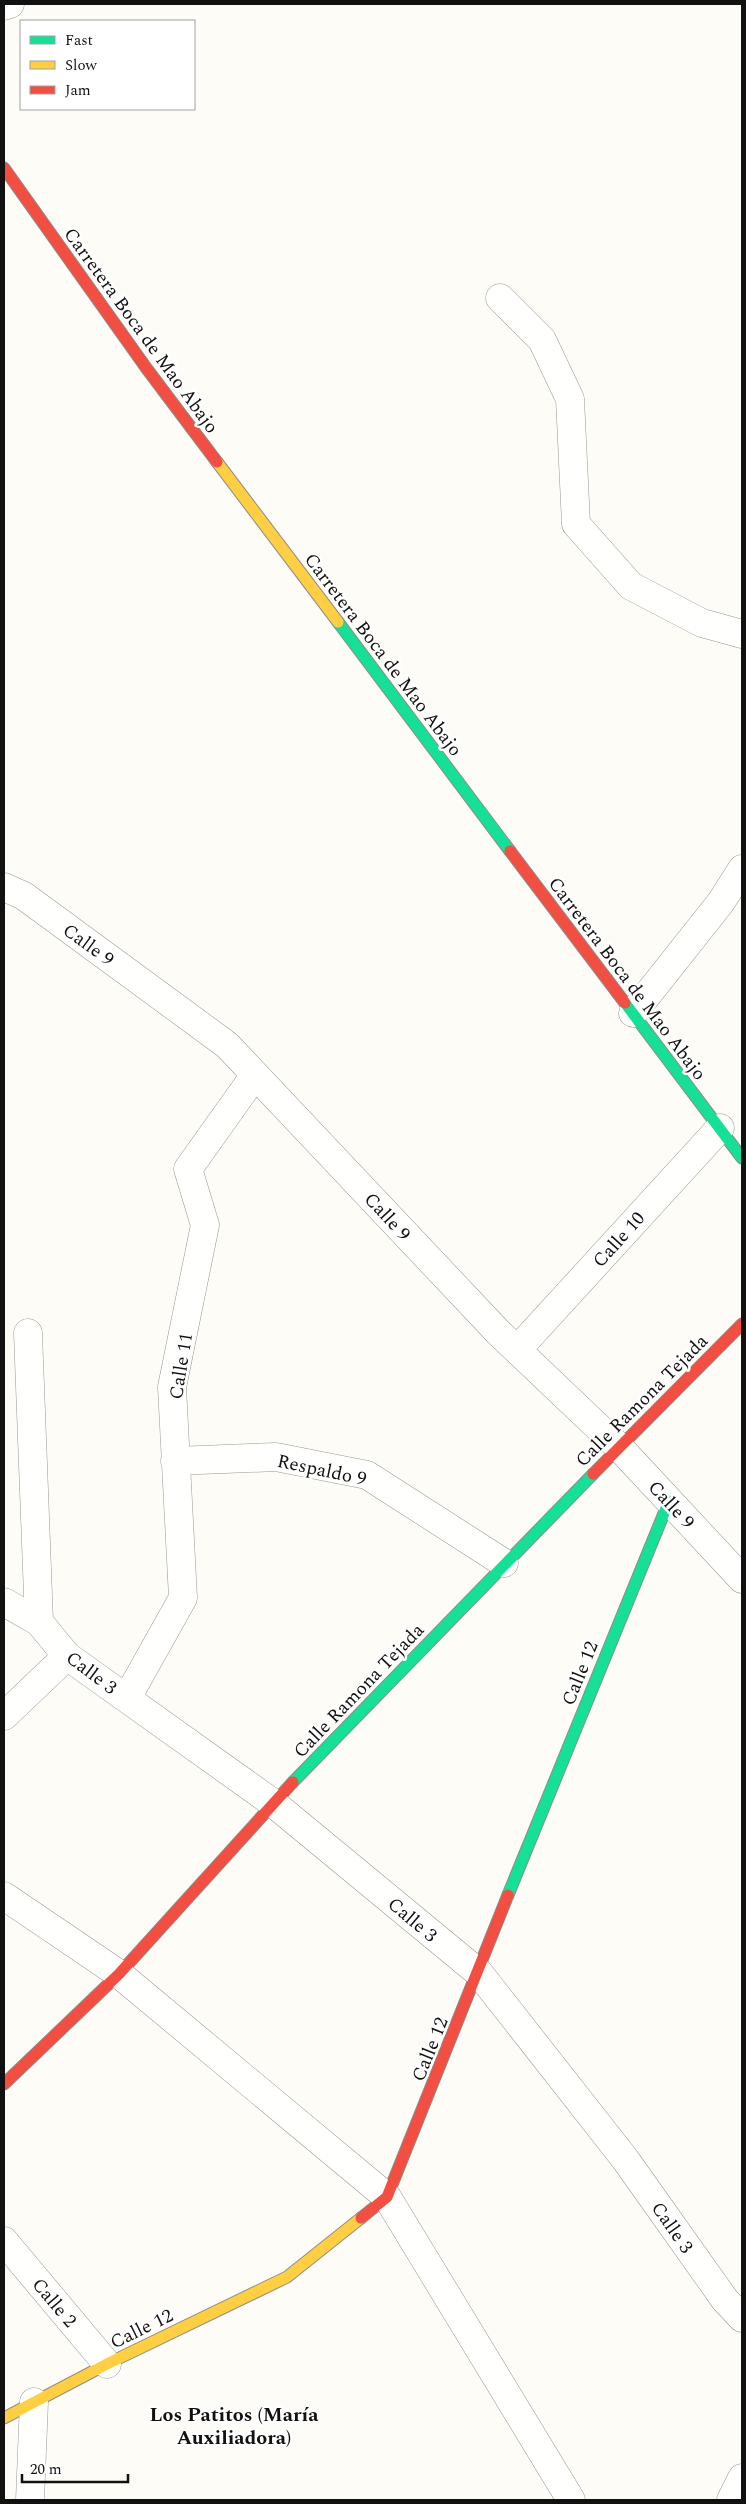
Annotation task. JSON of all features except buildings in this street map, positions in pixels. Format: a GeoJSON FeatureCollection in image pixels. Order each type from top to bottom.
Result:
{"type":"FeatureCollection","features":[{"type":"Feature","properties":{"kind":"street"},"geometry":{"type":"LineString","coordinates":[[4,6],[10,4]]}},
{"type":"Feature","properties":{"kind":"street","name":"Carretera Boca de Mao Abajo"},"geometry":{"type":"LineString","coordinates":[[4,168],[146,369],[742,1158]]}},
{"type":"Feature","properties":{"kind":"street"},"geometry":{"type":"LineString","coordinates":[[500,298],[542,340],[570,399],[576,524],[631,586],[702,623],[742,634]]}},
{"type":"Feature","properties":{"kind":"street"},"geometry":{"type":"LineString","coordinates":[[633,1013],[721,902],[742,869]]}},
{"type":"Feature","properties":{"kind":"street","name":"Calle 9"},"geometry":{"type":"LineString","coordinates":[[4,887],[24,896],[227,1045],[517,1350],[619,1447],[742,1580]]}},
{"type":"Feature","properties":{"kind":"street","name":"Calle 11"},"geometry":{"type":"LineString","coordinates":[[127,1698],[183,1598],[172,1387],[205,1225],[188,1170],[255,1075]]}},
{"type":"Feature","properties":{"kind":"street","name":"Calle 10"},"geometry":{"type":"LineString","coordinates":[[517,1350],[720,1128]]}},
{"type":"Feature","properties":{"kind":"street","name":"Calle Ramona Tejada"},"geometry":{"type":"LineString","coordinates":[[4,2084],[119,1974],[273,1803],[504,1563],[742,1324]]}},
{"type":"Feature","properties":{"kind":"street"},"geometry":{"type":"LineString","coordinates":[[28,1333],[38,1622]]}},
{"type":"Feature","properties":{"kind":"street","name":"Respaldo 9"},"geometry":{"type":"LineString","coordinates":[[175,1461],[276,1457],[367,1475],[504,1563]]}},
{"type":"Feature","properties":{"kind":"street","name":"Calle 12"},"geometry":{"type":"LineString","coordinates":[[4,2418],[107,2364],[287,2277],[387,2198],[479,1973],[594,1680],[669,1501]]}},
{"type":"Feature","properties":{"kind":"street","name":"Calle 3"},"geometry":{"type":"LineString","coordinates":[[4,1602],[38,1622],[67,1656],[273,1803],[479,1973],[624,2159],[724,2300],[742,2318]]}},
{"type":"Feature","properties":{"kind":"street"},"geometry":{"type":"LineString","coordinates":[[4,1716],[67,1656]]}},
{"type":"Feature","properties":{"kind":"street"},"geometry":{"type":"LineString","coordinates":[[4,1896],[119,1974],[387,2198],[571,2500]]}},
{"type":"Feature","properties":{"kind":"street","name":"Calle 2"},"geometry":{"type":"LineString","coordinates":[[4,2241],[107,2364]]}},
{"type":"Feature","properties":{"kind":"street"},"geometry":{"type":"LineString","coordinates":[[30,2500],[34,2402]]}},
{"type":"Feature","properties":{"kind":"street"},"geometry":{"type":"LineString","coordinates":[[731,2500],[742,2478]]}},
{"type":"Feature","properties":{"kind":"traffic: fast"},"geometry":{"type":"LineString","coordinates":[[338,622],[510,851]]}},
{"type":"Feature","properties":{"kind":"traffic: fast"},"geometry":{"type":"LineString","coordinates":[[625,1003],[742,1158]]}},
{"type":"Feature","properties":{"kind":"traffic: fast"},"geometry":{"type":"LineString","coordinates":[[293,1782],[593,1474]]}},
{"type":"Feature","properties":{"kind":"traffic: fast"},"geometry":{"type":"LineString","coordinates":[[508,1895],[669,1501]]}},
{"type":"Feature","properties":{"kind":"traffic: slow"},"geometry":{"type":"LineString","coordinates":[[217,462],[338,622]]}},
{"type":"Feature","properties":{"kind":"traffic: slow"},"geometry":{"type":"LineString","coordinates":[[4,2418],[107,2364],[287,2277],[361,2218]]}},
{"type":"Feature","properties":{"kind":"traffic: jam"},"geometry":{"type":"LineString","coordinates":[[4,168],[147,369],[217,462]]}},
{"type":"Feature","properties":{"kind":"traffic: jam"},"geometry":{"type":"LineString","coordinates":[[510,851],[625,1003]]}},
{"type":"Feature","properties":{"kind":"traffic: jam"},"geometry":{"type":"LineString","coordinates":[[593,1474],[742,1324]]}},
{"type":"Feature","properties":{"kind":"traffic: jam"},"geometry":{"type":"LineString","coordinates":[[4,2084],[119,1974],[293,1782]]}},
{"type":"Feature","properties":{"kind":"traffic: jam"},"geometry":{"type":"LineString","coordinates":[[361,2218],[387,2197],[508,1895]]}},
{"type":"Feature","properties":{"kind":"district","name":"Los Patitos (María Auxiliadora)"},"geometry":{"type":"Point","coordinates":[234,2426]}}]}
